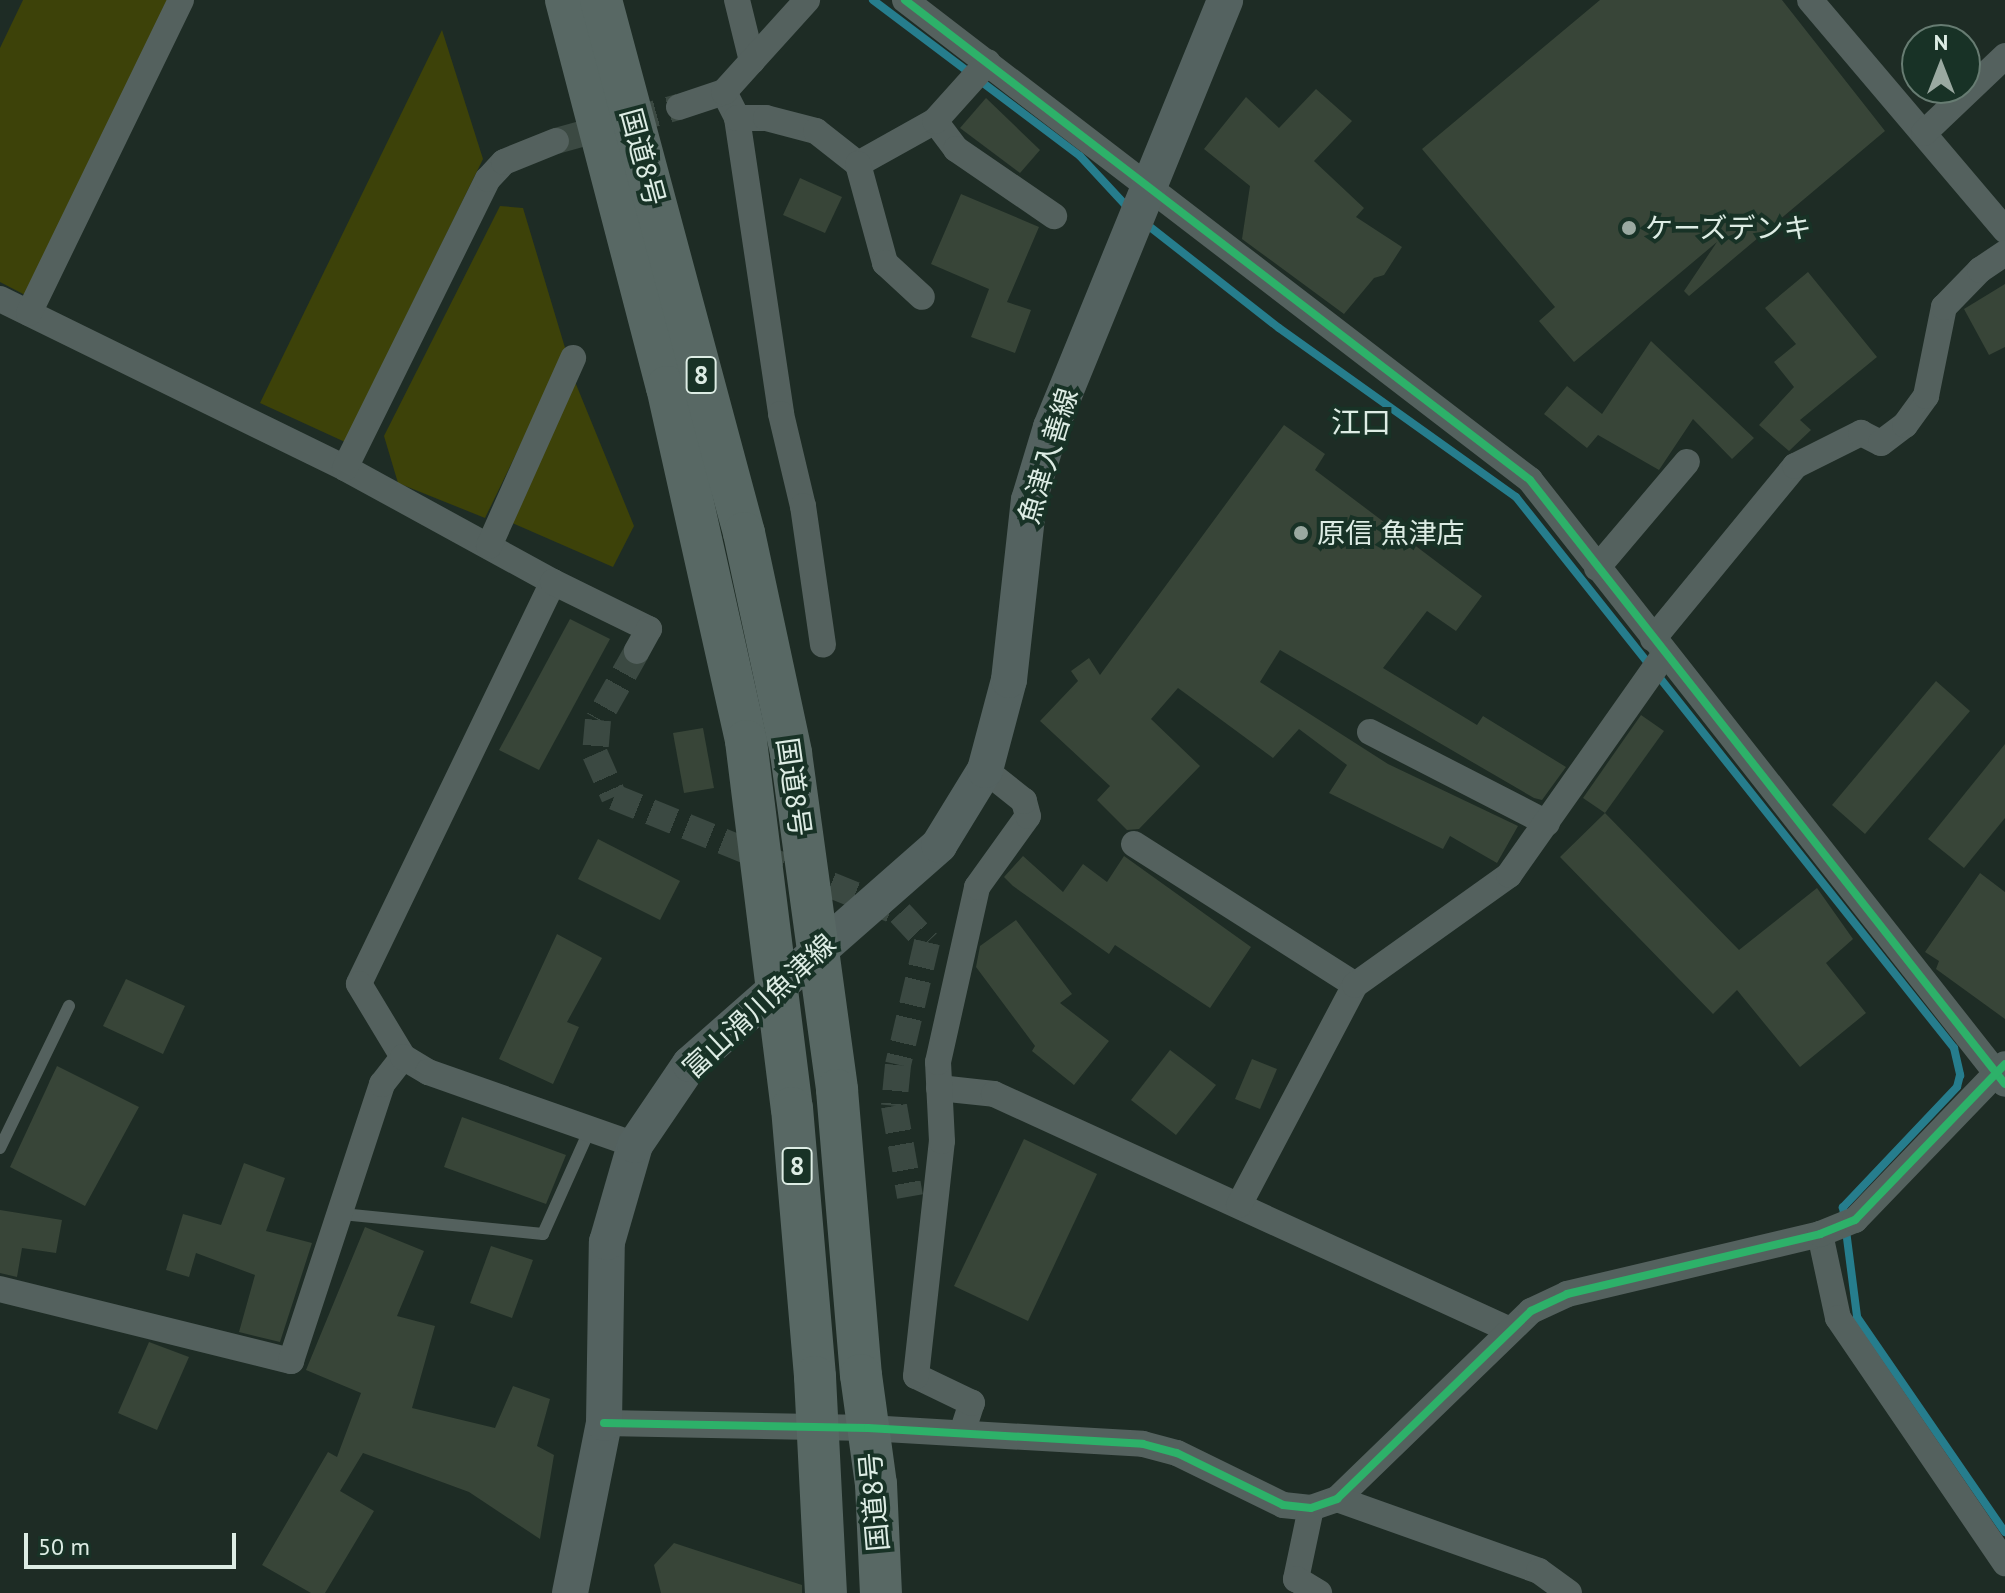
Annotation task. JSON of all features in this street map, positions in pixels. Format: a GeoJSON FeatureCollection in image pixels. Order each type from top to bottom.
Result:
{"type":"FeatureCollection","features":[{"type":"Feature","properties":{"kind":"highway","name":"国道8号"},"geometry":{"type":"LineString","coordinates":[[566,0],[667,387],[746,741],[778,989],[819,1428],[826,1593]]}},
{"type":"Feature","properties":{"kind":"highway","name":"国道8号"},"geometry":{"type":"LineString","coordinates":[[601,0],[744,533],[791,753],[837,1090],[881,1593]]}},
{"type":"Feature","properties":{"kind":"main road","name":"魚津入善線"},"geometry":{"type":"LineString","coordinates":[[878,896],[939,845],[985,770],[1009,680],[1029,500],[1051,427],[1225,0]]}},
{"type":"Feature","properties":{"kind":"main road","name":"富山滑川魚津線"},"geometry":{"type":"LineString","coordinates":[[570,1593],[604,1423],[607,1242],[635,1145],[690,1064],[778,989],[878,896]]}},
{"type":"Feature","properties":{"kind":"street"},"geometry":{"type":"LineString","coordinates":[[29,313],[181,0]]}},
{"type":"Feature","properties":{"kind":"street"},"geometry":{"type":"LineString","coordinates":[[737,0],[752,61]]}},
{"type":"Feature","properties":{"kind":"street"},"geometry":{"type":"LineString","coordinates":[[679,107],[724,92],[807,0]]}},
{"type":"Feature","properties":{"kind":"street"},"geometry":{"type":"LineString","coordinates":[[604,1423],[868,1428],[1143,1444],[1177,1453],[1283,1505],[1311,1508],[1337,1499],[1531,1311],[1567,1294],[1820,1234],[1855,1220],[2002,1074],[1530,480],[905,0]]}},
{"type":"Feature","properties":{"kind":"street"},"geometry":{"type":"LineString","coordinates":[[1818,3],[2005,230]]}},
{"type":"Feature","properties":{"kind":"street"},"geometry":{"type":"LineString","coordinates":[[1924,133],[2005,56]]}},
{"type":"Feature","properties":{"kind":"street"},"geometry":{"type":"LineString","coordinates":[[858,164],[935,121],[988,62]]}},
{"type":"Feature","properties":{"kind":"street"},"geometry":{"type":"LineString","coordinates":[[724,92],[737,118],[781,414],[803,506],[823,645]]}},
{"type":"Feature","properties":{"kind":"street"},"geometry":{"type":"LineString","coordinates":[[737,118],[766,118],[816,131],[858,164],[885,263],[922,297]]}},
{"type":"Feature","properties":{"kind":"street"},"geometry":{"type":"LineString","coordinates":[[935,121],[956,149],[1054,216]]}},
{"type":"Feature","properties":{"kind":"street"},"geometry":{"type":"LineString","coordinates":[[345,468],[488,179],[504,162],[556,141]]}},
{"type":"Feature","properties":{"kind":"street"},"geometry":{"type":"LineString","coordinates":[[1239,1205],[1355,985],[1509,875],[1547,823],[1659,646],[1795,466],[1861,433],[1881,443],[1905,425],[1926,396],[1944,307],[1980,270],[2005,253]]}},
{"type":"Feature","properties":{"kind":"street"},"geometry":{"type":"LineString","coordinates":[[0,299],[345,468],[553,582],[649,629],[637,651]]}},
{"type":"Feature","properties":{"kind":"street"},"geometry":{"type":"LineString","coordinates":[[489,546],[573,358]]}},
{"type":"Feature","properties":{"kind":"street"},"geometry":{"type":"LineString","coordinates":[[1597,568],[1687,462]]}},
{"type":"Feature","properties":{"kind":"street"},"geometry":{"type":"LineString","coordinates":[[553,582],[359,984],[403,1057],[428,1072],[635,1145]]}},
{"type":"Feature","properties":{"kind":"street"},"geometry":{"type":"LineString","coordinates":[[1370,732],[1547,823]]}},
{"type":"Feature","properties":{"kind":"street"},"geometry":{"type":"LineString","coordinates":[[962,1433],[972,1403],[916,1376],[920,1202],[942,1141],[938,1062],[977,887],[1028,816],[1024,801],[985,770]]}},
{"type":"Feature","properties":{"kind":"street"},"geometry":{"type":"LineString","coordinates":[[1134,844],[1355,985]]}},
{"type":"Feature","properties":{"kind":"street"},"geometry":{"type":"LineString","coordinates":[[0,1289],[291,1361],[342,1214],[382,1084],[403,1057]]}},
{"type":"Feature","properties":{"kind":"street"},"geometry":{"type":"LineString","coordinates":[[939,1088],[994,1094],[1510,1330]]}},
{"type":"Feature","properties":{"kind":"street"},"geometry":{"type":"LineString","coordinates":[[1820,1234],[1838,1318],[2005,1563]]}},
{"type":"Feature","properties":{"kind":"street"},"geometry":{"type":"LineString","coordinates":[[1337,1499],[1539,1571],[1569,1593]]}},
{"type":"Feature","properties":{"kind":"street"},"geometry":{"type":"LineString","coordinates":[[1311,1508],[1296,1579],[1319,1593]]}},
{"type":"Feature","properties":{"kind":"lane"},"geometry":{"type":"LineString","coordinates":[[0,1148],[69,1006]]}},
{"type":"Feature","properties":{"kind":"lane"},"geometry":{"type":"LineString","coordinates":[[342,1214],[543,1234],[590,1129]]}},
{"type":"Feature","properties":{"kind":"green space"},"geometry":{"type":"Polygon","coordinates":[[[23,0],[169,0],[27,296],[0,282],[0,48],[23,0]]]}},
{"type":"Feature","properties":{"kind":"green space"},"geometry":{"type":"Polygon","coordinates":[[[442,30],[483,159],[345,442],[260,403],[442,30]]]}},
{"type":"Feature","properties":{"kind":"green space"},"geometry":{"type":"Polygon","coordinates":[[[500,206],[523,208],[566,351],[485,518],[398,483],[384,436],[500,206]]]}},
{"type":"Feature","properties":{"kind":"green space"},"geometry":{"type":"Polygon","coordinates":[[[571,372],[634,526],[613,567],[510,522],[571,372]]]}},
{"type":"Feature","properties":{"kind":"building","name":"ケーズデンキ"},"geometry":{"type":"Polygon","coordinates":[[[1600,0],[1782,0],[1885,131],[1689,296],[1684,291],[1717,242],[1574,362],[1539,321],[1555,307],[1422,149],[1600,0]]]}},
{"type":"Feature","properties":{"kind":"building"},"geometry":{"type":"Polygon","coordinates":[[[1316,89],[1352,121],[1314,161],[1364,208],[1356,217],[1402,247],[1384,275],[1374,278],[1344,314],[1242,239],[1250,186],[1204,149],[1246,97],[1279,128],[1316,89]]]}},
{"type":"Feature","properties":{"kind":"building"},"geometry":{"type":"Polygon","coordinates":[[[986,98],[1040,150],[1020,173],[960,128],[986,98]]]}},
{"type":"Feature","properties":{"kind":"building"},"geometry":{"type":"Polygon","coordinates":[[[800,178],[842,197],[825,233],[783,215],[800,178]]]}},
{"type":"Feature","properties":{"kind":"building"},"geometry":{"type":"Polygon","coordinates":[[[961,194],[1039,227],[1007,302],[1031,310],[1015,353],[971,337],[989,289],[931,264],[961,194]]]}},
{"type":"Feature","properties":{"kind":"building"},"geometry":{"type":"Polygon","coordinates":[[[1808,272],[1877,357],[1800,420],[1811,430],[1789,451],[1759,425],[1794,387],[1774,362],[1796,344],[1765,308],[1808,272]]]}},
{"type":"Feature","properties":{"kind":"building"},"geometry":{"type":"Polygon","coordinates":[[[2005,284],[2005,347],[1989,355],[1964,309],[2005,284]]]}},
{"type":"Feature","properties":{"kind":"building"},"geometry":{"type":"Polygon","coordinates":[[[1651,341],[1754,438],[1732,459],[1693,419],[1659,470],[1598,435],[1587,448],[1544,414],[1567,386],[1602,414],[1651,341]]]}},
{"type":"Feature","properties":{"kind":"building","name":"原信 魚津店"},"geometry":{"type":"Polygon","coordinates":[[[1284,425],[1325,454],[1315,470],[1482,596],[1456,631],[1427,611],[1383,668],[1477,725],[1483,716],[1566,767],[1542,800],[1534,798],[1280,650],[1260,682],[1388,764],[1518,826],[1497,863],[1450,836],[1443,849],[1329,793],[1347,765],[1299,729],[1273,758],[1178,688],[1151,719],[1200,766],[1139,829],[1127,830],[1097,800],[1110,786],[1040,721],[1078,681],[1071,671],[1089,658],[1100,675],[1284,425]]]}},
{"type":"Feature","properties":{"kind":"building"},"geometry":{"type":"Polygon","coordinates":[[[570,619],[610,639],[539,770],[499,750],[570,619]]]}},
{"type":"Feature","properties":{"kind":"building"},"geometry":{"type":"Polygon","coordinates":[[[1936,681],[1970,711],[1865,834],[1832,805],[1936,681]]]}},
{"type":"Feature","properties":{"kind":"building"},"geometry":{"type":"Polygon","coordinates":[[[1641,715],[1664,731],[1605,813],[1583,798],[1641,715]]]}},
{"type":"Feature","properties":{"kind":"building"},"geometry":{"type":"Polygon","coordinates":[[[703,728],[714,788],[684,793],[673,733],[703,728]]]}},
{"type":"Feature","properties":{"kind":"building"},"geometry":{"type":"Polygon","coordinates":[[[2005,744],[2005,818],[1964,868],[1928,839],[2005,744]]]}},
{"type":"Feature","properties":{"kind":"building"},"geometry":{"type":"Polygon","coordinates":[[[1605,813],[1739,950],[1817,888],[1853,939],[1826,963],[1866,1013],[1800,1067],[1737,990],[1713,1014],[1560,857],[1605,813]]]}},
{"type":"Feature","properties":{"kind":"building"},"geometry":{"type":"Polygon","coordinates":[[[598,839],[680,881],[660,920],[578,879],[598,839]]]}},
{"type":"Feature","properties":{"kind":"building"},"geometry":{"type":"Polygon","coordinates":[[[1023,856],[1063,892],[1083,864],[1107,882],[1124,856],[1251,947],[1210,1008],[1115,945],[1109,954],[1013,886],[1004,877],[1023,856]]]}},
{"type":"Feature","properties":{"kind":"building"},"geometry":{"type":"Polygon","coordinates":[[[1980,873],[2005,892],[2005,1019],[1936,969],[1939,961],[1925,952],[1980,873]]]}},
{"type":"Feature","properties":{"kind":"building"},"geometry":{"type":"Polygon","coordinates":[[[1016,920],[1072,994],[1060,1003],[1109,1041],[1074,1085],[1032,1051],[1035,1046],[976,967],[980,946],[1016,920]]]}},
{"type":"Feature","properties":{"kind":"building"},"geometry":{"type":"Polygon","coordinates":[[[557,934],[602,958],[567,1022],[579,1027],[553,1084],[499,1059],[557,934]]]}},
{"type":"Feature","properties":{"kind":"building"},"geometry":{"type":"Polygon","coordinates":[[[126,979],[185,1006],[163,1054],[103,1026],[126,979]]]}},
{"type":"Feature","properties":{"kind":"building"},"geometry":{"type":"Polygon","coordinates":[[[1170,1050],[1216,1085],[1176,1135],[1131,1100],[1170,1050]]]}},
{"type":"Feature","properties":{"kind":"building"},"geometry":{"type":"Polygon","coordinates":[[[1252,1059],[1277,1069],[1260,1109],[1235,1099],[1252,1059]]]}},
{"type":"Feature","properties":{"kind":"building"},"geometry":{"type":"Polygon","coordinates":[[[57,1066],[139,1107],[85,1206],[10,1167],[57,1066]]]}},
{"type":"Feature","properties":{"kind":"building"},"geometry":{"type":"Polygon","coordinates":[[[462,1117],[566,1155],[546,1204],[444,1167],[462,1117]]]}},
{"type":"Feature","properties":{"kind":"building"},"geometry":{"type":"Polygon","coordinates":[[[1024,1139],[1097,1174],[1028,1321],[954,1286],[1024,1139]]]}},
{"type":"Feature","properties":{"kind":"building"},"geometry":{"type":"Polygon","coordinates":[[[244,1163],[285,1178],[266,1231],[312,1243],[280,1342],[239,1332],[255,1275],[196,1253],[189,1277],[166,1270],[183,1214],[221,1225],[244,1163]]]}},
{"type":"Feature","properties":{"kind":"building"},"geometry":{"type":"Polygon","coordinates":[[[0,1210],[62,1220],[56,1253],[22,1248],[17,1277],[0,1273],[0,1210]]]}},
{"type":"Feature","properties":{"kind":"building"},"geometry":{"type":"Polygon","coordinates":[[[365,1227],[424,1251],[397,1316],[435,1326],[412,1408],[495,1428],[513,1386],[550,1399],[537,1446],[554,1455],[540,1539],[469,1492],[363,1453],[340,1491],[374,1511],[325,1593],[311,1593],[262,1565],[328,1452],[337,1457],[361,1393],[306,1370],[365,1227]]]}},
{"type":"Feature","properties":{"kind":"building"},"geometry":{"type":"Polygon","coordinates":[[[491,1246],[533,1260],[512,1318],[470,1303],[491,1246]]]}},
{"type":"Feature","properties":{"kind":"building"},"geometry":{"type":"Polygon","coordinates":[[[149,1342],[189,1357],[157,1430],[118,1413],[149,1342]]]}},
{"type":"Feature","properties":{"kind":"building"},"geometry":{"type":"Polygon","coordinates":[[[674,1543],[802,1585],[802,1593],[661,1593],[654,1565],[674,1543]]]}},
{"type":"Feature","properties":{"kind":"waterway"},"geometry":{"type":"LineString","coordinates":[[873,0],[1080,156],[1129,209]]}},
{"type":"Feature","properties":{"kind":"waterway"},"geometry":{"type":"LineString","coordinates":[[1145,223],[1279,328],[1516,497],[1954,1048],[1960,1075],[1957,1087],[1843,1207],[1857,1317],[2005,1532]]}},
{"type":"Feature","properties":{"kind":"tunnel"},"geometry":{"type":"LineString","coordinates":[[556,141],[679,107]]}},
{"type":"Feature","properties":{"kind":"tunnel"},"geometry":{"type":"LineString","coordinates":[[637,651],[598,720],[595,754],[614,797],[900,913],[927,942],[898,1065],[894,1106],[910,1197]]}},
{"type":"Feature","properties":{"kind":"cycle path"},"geometry":{"type":"LineString","coordinates":[[905,0],[1530,480],[2005,1084]]}},
{"type":"Feature","properties":{"kind":"cycle path"},"geometry":{"type":"LineString","coordinates":[[604,1423],[868,1428],[1143,1444],[1177,1453],[1283,1505],[1311,1508],[1337,1499],[1531,1311],[1567,1294],[1820,1234],[1855,1220],[2005,1064]]}},
{"type":"Feature","properties":{"kind":"place","name":"ケーズデンキ"},"geometry":{"type":"Point","coordinates":[1629,228]}},
{"type":"Feature","properties":{"kind":"place","name":"原信 魚津店"},"geometry":{"type":"Point","coordinates":[1301,533]}},
{"type":"Feature","properties":{"kind":"district","name":"江口"},"geometry":{"type":"Point","coordinates":[1361,422]}}]}
